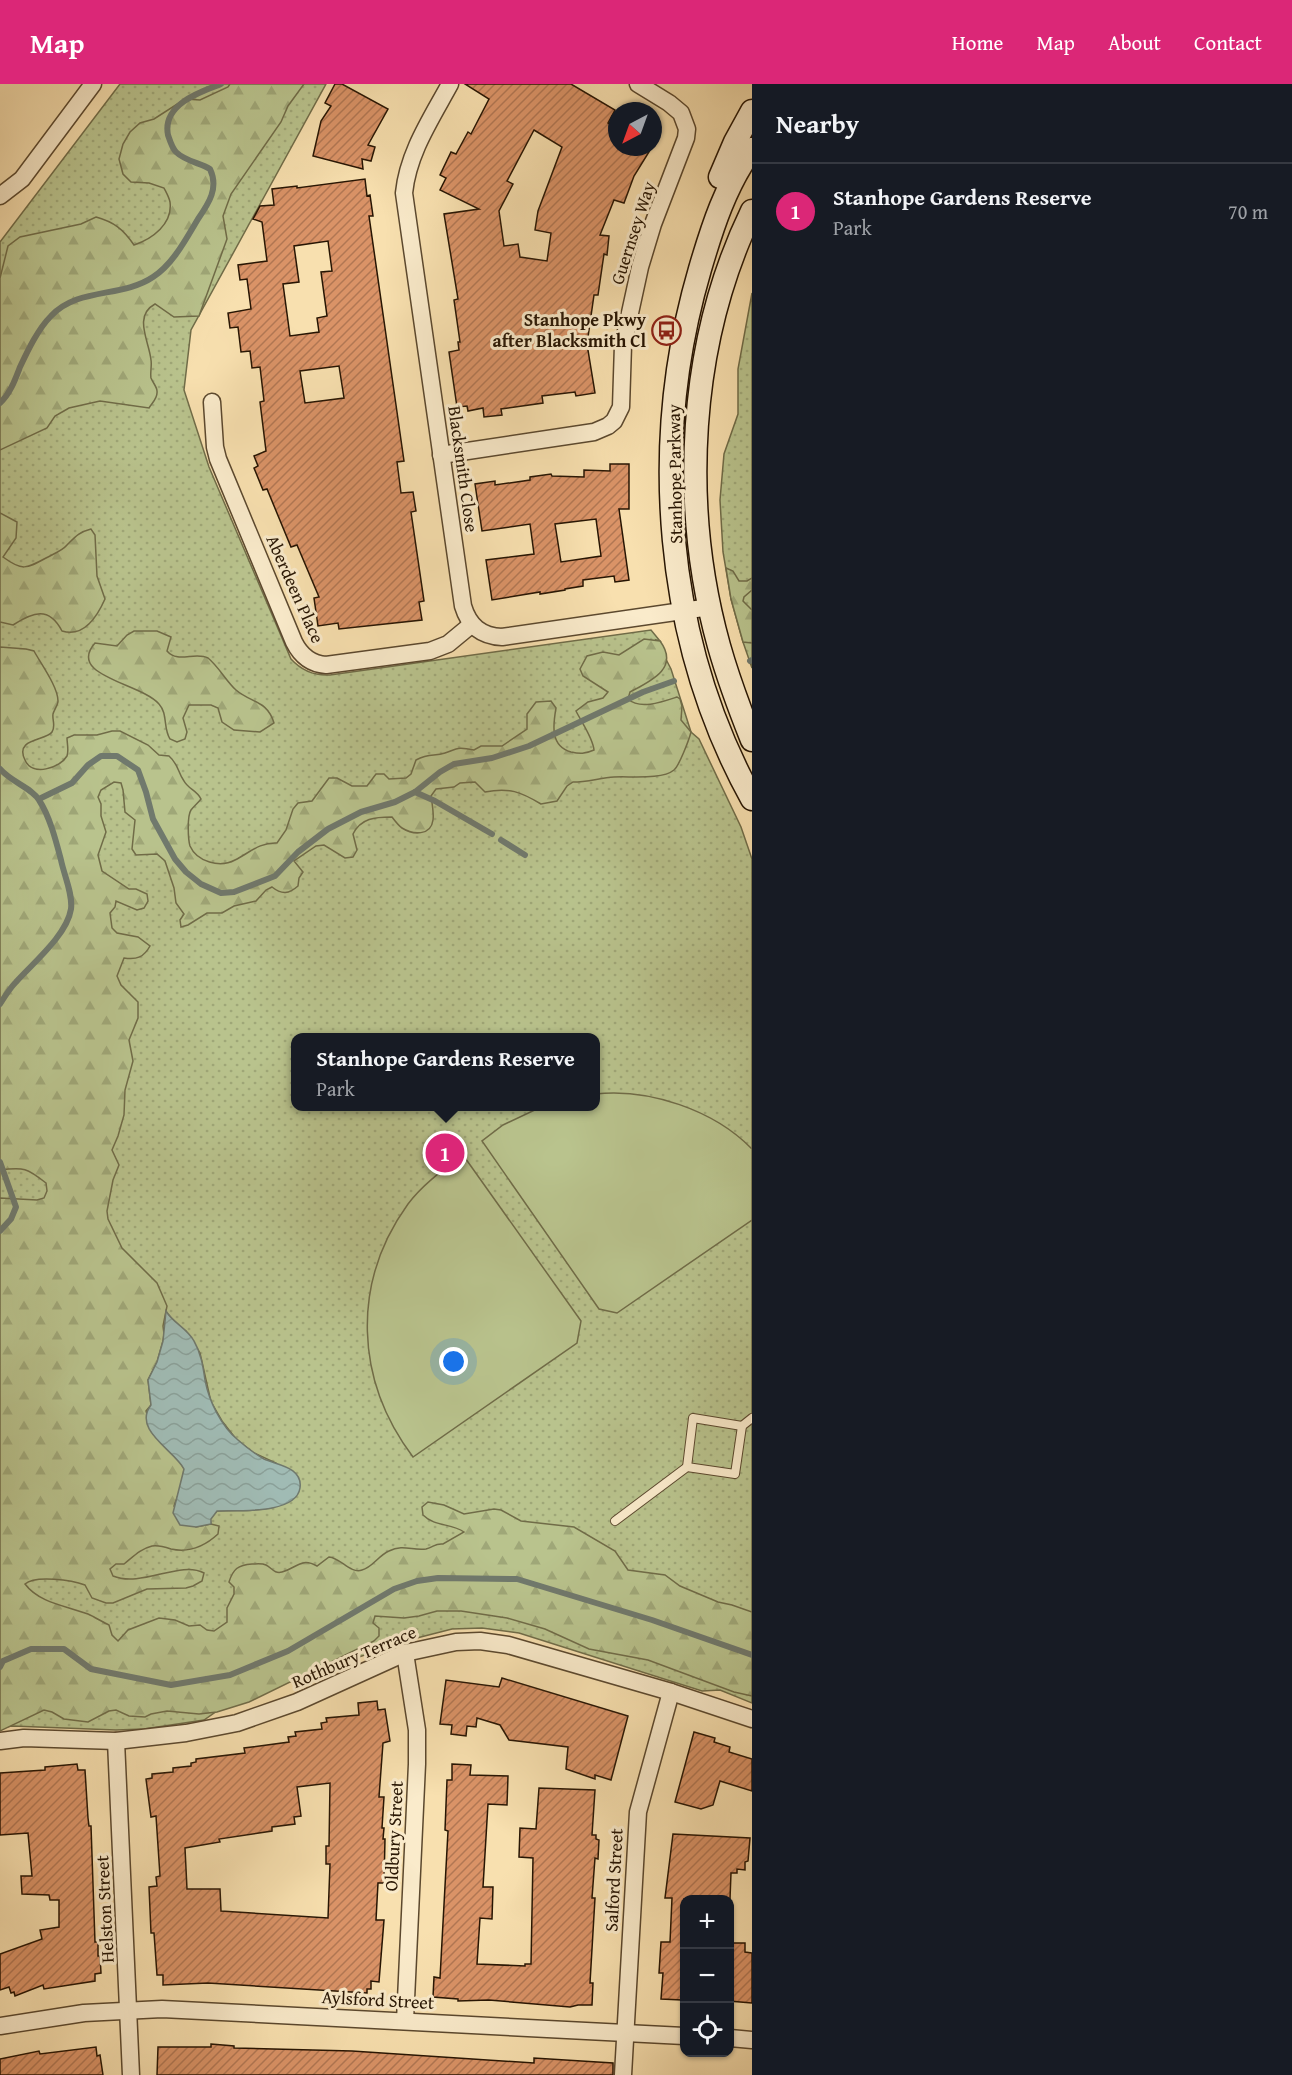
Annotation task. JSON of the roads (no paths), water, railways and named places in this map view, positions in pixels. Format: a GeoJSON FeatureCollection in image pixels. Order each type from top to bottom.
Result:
{"type":"FeatureCollection","features":[{"type":"Feature","properties":{"kind":"main road"},"geometry":{"type":"LineString","coordinates":[[707,243],[708,218],[719,179],[752,111]]}},
{"type":"Feature","properties":{"kind":"main road","name":"Stanhope Parkway"},"geometry":{"type":"LineString","coordinates":[[752,149],[736,170],[707,243],[690,303],[672,410],[672,495],[683,612],[702,686],[728,751],[752,799]]}},
{"type":"Feature","properties":{"kind":"main road","name":"Stanhope Parkway"},"geometry":{"type":"LineString","coordinates":[[752,211],[740,238],[719,302],[709,342],[700,399],[696,464],[703,568],[710,607],[728,677],[752,740]]}},
{"type":"Feature","properties":{"kind":"street"},"geometry":{"type":"LineString","coordinates":[[0,196],[22,179],[93,84]]}},
{"type":"Feature","properties":{"kind":"street","name":"Blacksmith Close"},"geometry":{"type":"LineString","coordinates":[[450,84],[414,150],[409,163],[404,193],[463,606],[471,625]]}},
{"type":"Feature","properties":{"kind":"street","name":"Guernsey Way"},"geometry":{"type":"LineString","coordinates":[[441,455],[594,432],[608,426],[618,415],[622,399],[623,345],[637,277],[653,224],[684,147],[687,129],[685,121],[676,108],[638,84]]}},
{"type":"Feature","properties":{"kind":"street","name":"Aberdeen Place"},"geometry":{"type":"LineString","coordinates":[[212,402],[218,459],[294,642],[307,659],[313,663],[327,665],[430,651],[448,644],[471,625]]}},
{"type":"Feature","properties":{"kind":"street"},"geometry":{"type":"LineString","coordinates":[[471,625],[483,634],[502,637],[710,607]]}},
{"type":"Feature","properties":{"kind":"street","name":"Rothbury Terrace"},"geometry":{"type":"LineString","coordinates":[[0,1741],[24,1738],[116,1741],[186,1733],[237,1723],[297,1702],[405,1653],[456,1642],[480,1641],[508,1645],[671,1692],[752,1719]]}},
{"type":"Feature","properties":{"kind":"street","name":"Oldbury Street"},"geometry":{"type":"LineString","coordinates":[[405,1653],[417,1730],[417,1764],[405,2021]]}},
{"type":"Feature","properties":{"kind":"street","name":"Salford Street"},"geometry":{"type":"LineString","coordinates":[[623,2075],[638,1812],[671,1692]]}},
{"type":"Feature","properties":{"kind":"street","name":"Helston Street"},"geometry":{"type":"LineString","coordinates":[[116,1741],[131,2075]]}},
{"type":"Feature","properties":{"kind":"street","name":"Aylsford Street"},"geometry":{"type":"LineString","coordinates":[[0,2026],[74,2014],[162,2009],[680,2036]]}},
{"type":"Feature","properties":{"kind":"street"},"geometry":{"type":"LineString","coordinates":[[734,2038],[752,2040]]}},
{"type":"Feature","properties":{"kind":"lane"},"geometry":{"type":"LineString","coordinates":[[736,170],[752,129]]}},
{"type":"Feature","properties":{"kind":"lane"},"geometry":{"type":"LineString","coordinates":[[687,1467],[693,1418],[742,1426]]}},
{"type":"Feature","properties":{"kind":"lane"},"geometry":{"type":"LineString","coordinates":[[615,1521],[687,1467],[735,1474],[742,1426],[752,1418]]}},
{"type":"Feature","properties":{"kind":"water"},"geometry":{"type":"Polygon","coordinates":[[[166,1311],[191,1336],[201,1360],[209,1396],[226,1428],[257,1455],[288,1468],[297,1475],[300,1488],[296,1497],[288,1503],[264,1509],[217,1511],[211,1519],[211,1524],[196,1527],[180,1525],[173,1513],[184,1469],[150,1431],[147,1423],[147,1414],[151,1405],[148,1380],[157,1362],[163,1341],[166,1311]]]}},
{"type":"Feature","properties":{"kind":"waterway"},"geometry":{"type":"LineString","coordinates":[[0,403],[12,386],[34,340],[51,316],[62,307],[87,296],[141,284],[160,272],[178,251],[212,195],[213,176],[210,169],[184,158],[175,150],[168,135],[168,125],[176,108],[184,101],[221,84]]}},
{"type":"Feature","properties":{"kind":"waterway"},"geometry":{"type":"LineString","coordinates":[[39,799],[72,783],[88,765],[101,756],[117,756],[138,770],[153,819],[175,859],[186,872],[201,884],[221,893],[234,892],[275,876],[298,852],[328,829],[361,812],[395,802],[415,792],[454,764],[492,758],[529,746],[643,692],[674,681]]}},
{"type":"Feature","properties":{"kind":"waterway"},"geometry":{"type":"LineString","coordinates":[[0,769],[32,792],[43,807],[55,837],[70,891],[71,903],[68,919],[56,939],[14,984],[0,1004]]}},
{"type":"Feature","properties":{"kind":"waterway"},"geometry":{"type":"LineString","coordinates":[[415,792],[492,834]]}},
{"type":"Feature","properties":{"kind":"waterway"},"geometry":{"type":"LineString","coordinates":[[501,840],[525,855]]}},
{"type":"Feature","properties":{"kind":"waterway"},"geometry":{"type":"LineString","coordinates":[[0,1162],[16,1207],[11,1219],[0,1231]]}},
{"type":"Feature","properties":{"kind":"waterway"},"geometry":{"type":"LineString","coordinates":[[0,1667],[3,1661],[31,1649],[64,1649],[91,1669],[171,1685],[230,1675],[288,1651],[394,1589],[417,1581],[438,1578],[517,1579],[652,1620],[752,1655]]}},
{"type":"Feature","properties":{"kind":"place","name":"Stanhope Pkwy after Blacksmith Cl"},"geometry":{"type":"Point","coordinates":[667,330]}},
{"type":"Feature","properties":{"kind":"place","name":"Stanhope Gardens Reserve"},"geometry":{"type":"Point","coordinates":[445,1153]}}]}
